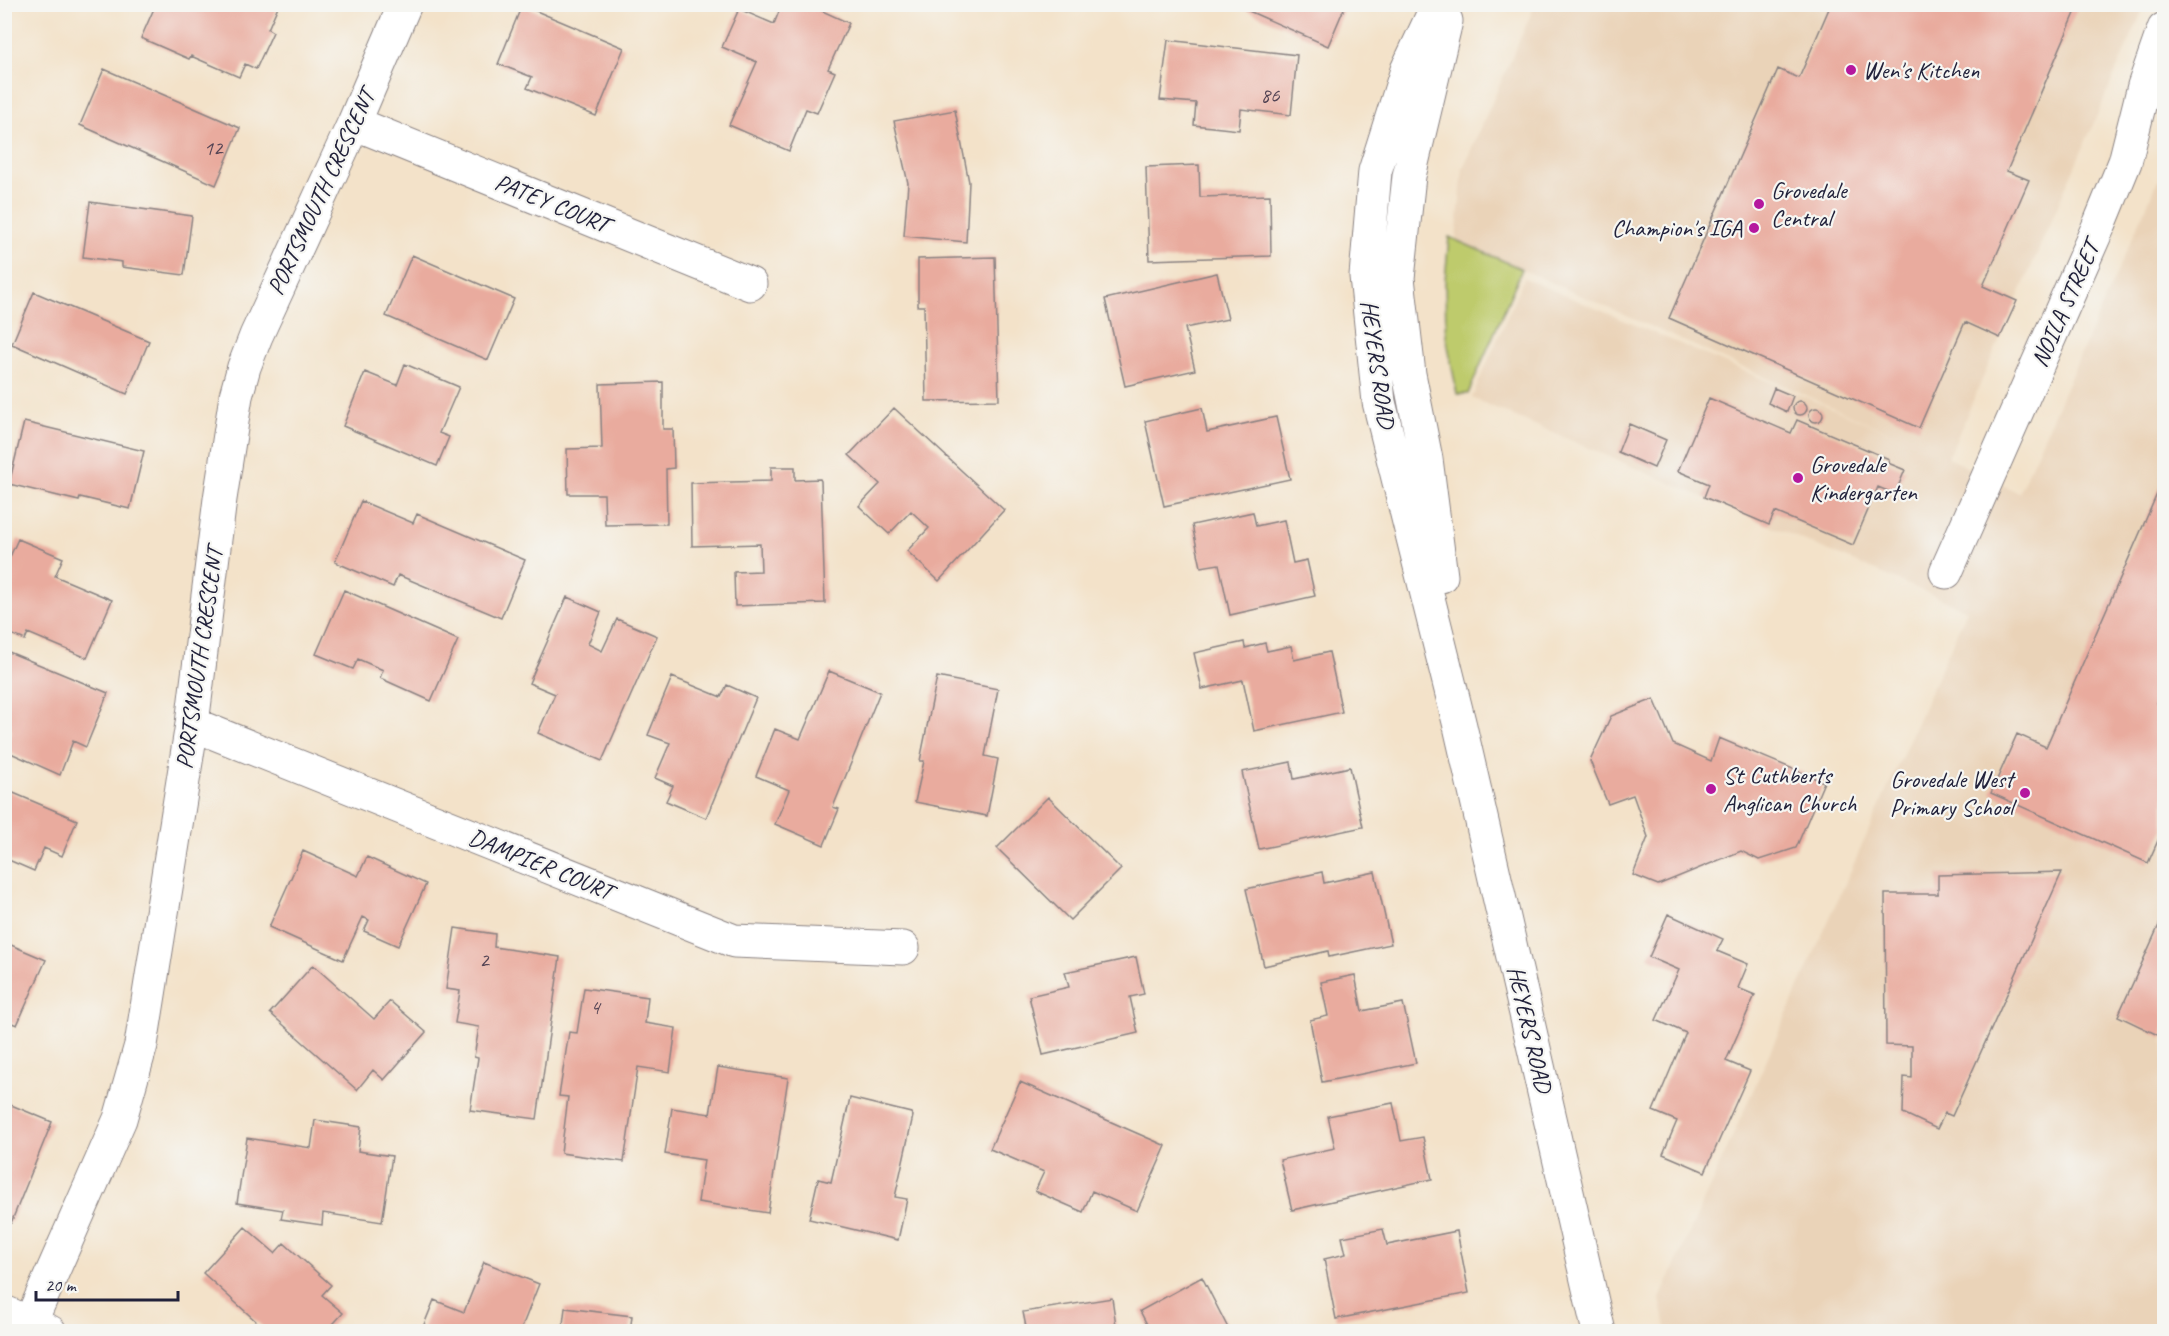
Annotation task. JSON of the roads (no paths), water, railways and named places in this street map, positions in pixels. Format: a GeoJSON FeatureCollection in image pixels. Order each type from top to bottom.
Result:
{"type":"FeatureCollection","features":[{"type":"Feature","properties":{"kind":"street","name":"PORTSMOUTH CRESCENT"},"geometry":{"type":"LineString","coordinates":[[28,1322],[120,1119],[141,1046],[192,724],[220,499],[239,386],[256,336],[354,123],[405,4]]}},
{"type":"Feature","properties":{"kind":"street","name":"HEYERS ROAD"},"geometry":{"type":"LineString","coordinates":[[1438,4],[1407,70],[1376,171],[1366,276],[1379,402],[1460,726],[1599,1332]]}},
{"type":"Feature","properties":{"kind":"street","name":"HEYERS ROAD"},"geometry":{"type":"LineString","coordinates":[[1451,4],[1409,176],[1398,278],[1409,374],[1426,459],[1460,726]]}},
{"type":"Feature","properties":{"kind":"street","name":"NOILA STREET"},"geometry":{"type":"LineString","coordinates":[[1946,572],[2125,162],[2144,86],[2164,29]]}},
{"type":"Feature","properties":{"kind":"street","name":"PATEY COURT"},"geometry":{"type":"LineString","coordinates":[[354,123],[750,284]]}},
{"type":"Feature","properties":{"kind":"street","name":"DAMPIER COURT"},"geometry":{"type":"LineString","coordinates":[[192,724],[734,941],[903,948]]}},
{"type":"Feature","properties":{"kind":"place","name":"Wen's Kitchen"},"geometry":{"type":"Point","coordinates":[1851,70]}},
{"type":"Feature","properties":{"kind":"place","name":"Grovedale Central"},"geometry":{"type":"Point","coordinates":[1759,204]}},
{"type":"Feature","properties":{"kind":"place","name":"Champion's IGA"},"geometry":{"type":"Point","coordinates":[1754,228]}},
{"type":"Feature","properties":{"kind":"place","name":"Grovedale Kindergarten"},"geometry":{"type":"Point","coordinates":[1798,478]}},
{"type":"Feature","properties":{"kind":"place","name":"St Cuthberts Anglican Church"},"geometry":{"type":"Point","coordinates":[1711,789]}},
{"type":"Feature","properties":{"kind":"place","name":"Grovedale West Primary School"},"geometry":{"type":"Point","coordinates":[2025,793]}}]}
